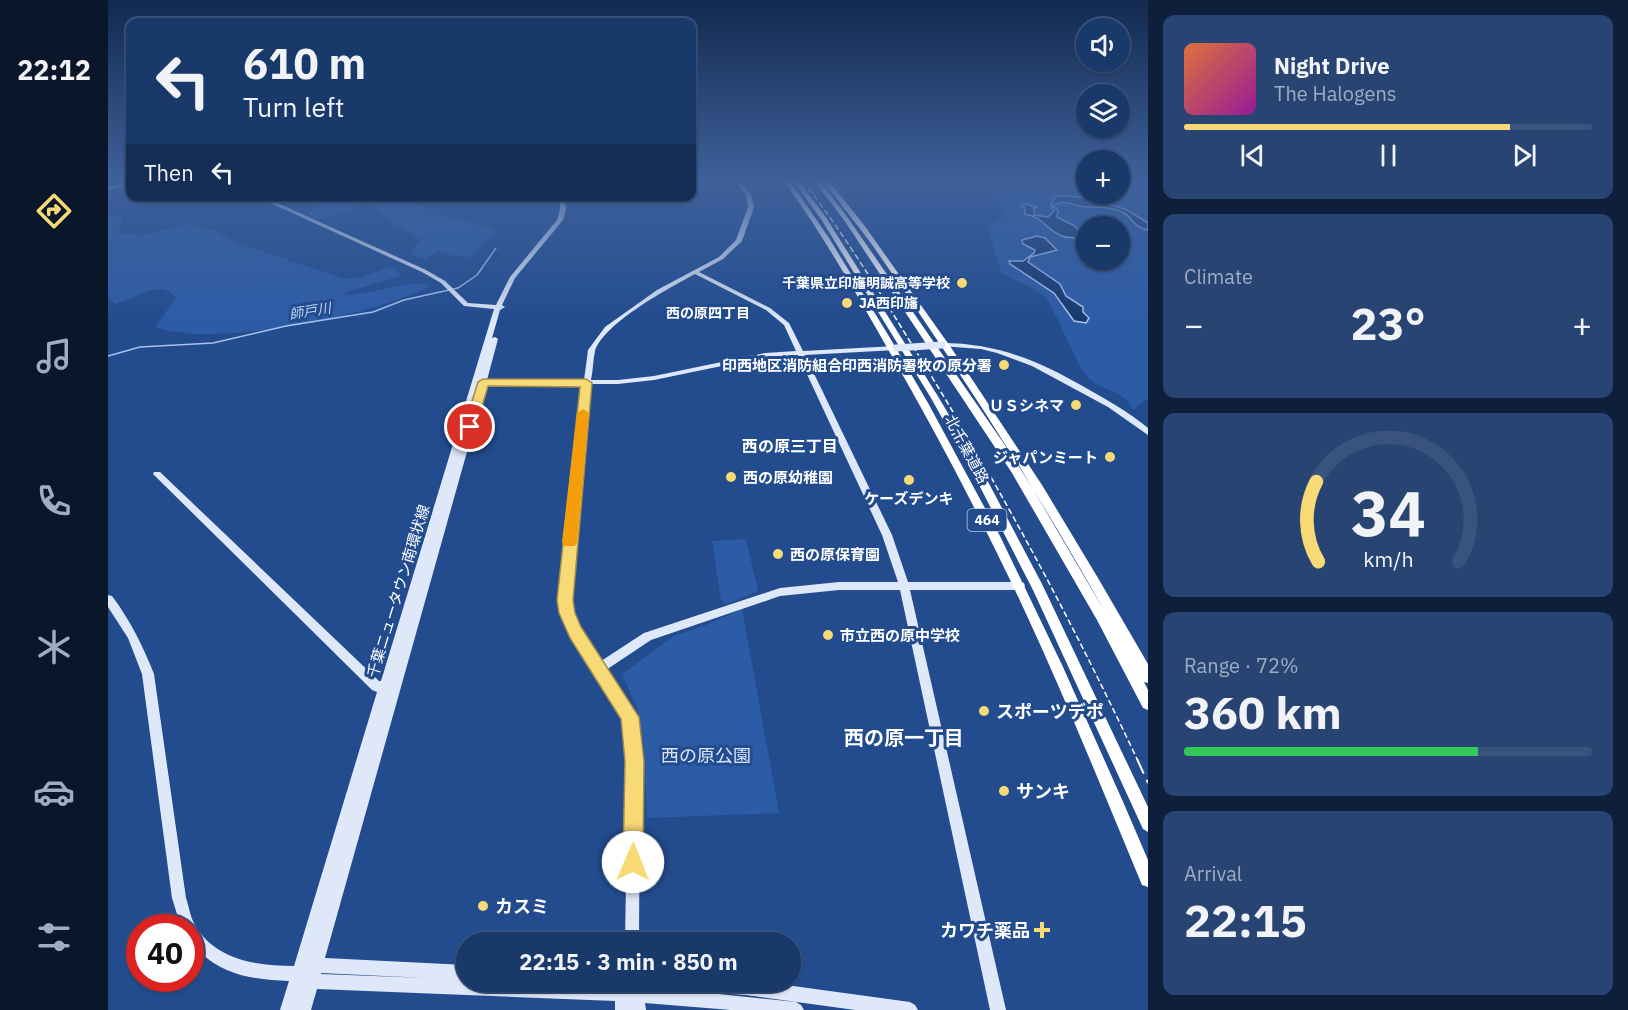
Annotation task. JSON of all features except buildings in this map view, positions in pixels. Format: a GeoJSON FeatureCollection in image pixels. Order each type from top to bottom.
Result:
{"type":"FeatureCollection","features":[{"type":"Feature","properties":{"kind":"highway","name":"北千葉道路"},"geometry":{"type":"LineString","coordinates":[[820,228],[894,348],[952,452],[1020,586],[1148,879]]}},
{"type":"Feature","properties":{"kind":"highway","name":"北千葉道路"},"geometry":{"type":"LineString","coordinates":[[830,228],[929,388],[981,479],[1053,619],[1148,824]]}},
{"type":"Feature","properties":{"kind":"highway","name":"北千葉道路"},"geometry":{"type":"LineString","coordinates":[[852,228],[1016,470],[1101,616],[1148,703]]}},
{"type":"Feature","properties":{"kind":"highway"},"geometry":{"type":"LineString","coordinates":[[860,228],[944,345],[1028,470],[1101,591],[1148,677]]}},
{"type":"Feature","properties":{"kind":"street"},"geometry":{"type":"LineString","coordinates":[[329,228],[424,271],[443,282],[465,305],[501,307]]}},
{"type":"Feature","properties":{"kind":"street","name":"千葉ニュータウン南環状線"},"geometry":{"type":"LineString","coordinates":[[316,965],[501,307],[517,279],[558,228]]}},
{"type":"Feature","properties":{"kind":"street"},"geometry":{"type":"LineString","coordinates":[[632,932],[634,761],[632,729],[625,708],[575,632],[567,613],[565,600],[586,383],[592,350],[607,328],[653,295],[721,258],[742,236],[744,228]]}},
{"type":"Feature","properties":{"kind":"street"},"geometry":{"type":"LineString","coordinates":[[695,272],[774,313],[789,328],[887,535],[904,586],[998,1010]]}},
{"type":"Feature","properties":{"kind":"street"},"geometry":{"type":"LineString","coordinates":[[479,382],[586,383],[645,379],[747,358],[966,345],[990,348],[1044,367],[1112,405],[1148,432]]}},
{"type":"Feature","properties":{"kind":"street","name":"千葉ニュータウン南環状線"},"geometry":{"type":"LineString","coordinates":[[288,1010],[305,977],[385,687],[479,382]]}},
{"type":"Feature","properties":{"kind":"street"},"geometry":{"type":"LineString","coordinates":[[157,474],[376,686],[385,687]]}},
{"type":"Feature","properties":{"kind":"street"},"geometry":{"type":"LineString","coordinates":[[600,668],[648,636],[780,591],[818,586],[1020,586]]}},
{"type":"Feature","properties":{"kind":"street"},"geometry":{"type":"LineString","coordinates":[[108,599],[123,618],[139,648],[148,674],[179,898],[184,914]]}},
{"type":"Feature","properties":{"kind":"street"},"geometry":{"type":"LineString","coordinates":[[204,948],[224,962],[256,971],[305,977],[631,995],[796,1010]]}},
{"type":"Feature","properties":{"kind":"street"},"geometry":{"type":"LineString","coordinates":[[305,977],[316,965],[456,972]]}},
{"type":"Feature","properties":{"kind":"street","name":"千葉ニュータウン南環状線"},"geometry":{"type":"LineString","coordinates":[[303,1010],[305,977]]}},
{"type":"Feature","properties":{"kind":"street"},"geometry":{"type":"LineString","coordinates":[[782,992],[910,1010]]}},
{"type":"Feature","properties":{"kind":"green space"},"geometry":{"type":"Polygon","coordinates":[[[108,228],[121,228],[119,234],[146,235],[171,228],[203,228],[215,231],[238,243],[344,279],[362,277],[391,267],[403,275],[341,294],[363,293],[409,284],[430,286],[372,308],[334,318],[294,326],[215,334],[181,333],[155,327],[176,298],[162,289],[147,291],[115,304],[108,298],[108,228]]]}},
{"type":"Feature","properties":{"kind":"green space"},"geometry":{"type":"Polygon","coordinates":[[[402,228],[493,228],[494,233],[471,257],[454,256],[439,251],[425,259],[409,254],[420,241],[402,228]]]}},
{"type":"Feature","properties":{"kind":"green space"},"geometry":{"type":"Polygon","coordinates":[[[989,228],[1076,228],[1076,270],[1130,270],[1130,228],[1148,228],[1148,398],[1133,410],[1122,396],[1091,380],[1083,372],[1047,298],[1001,273],[989,228]]]}},
{"type":"Feature","properties":{"kind":"green space"},"geometry":{"type":"Polygon","coordinates":[[[746,539],[758,591],[727,604],[721,600],[712,541],[746,539]]]}},
{"type":"Feature","properties":{"kind":"green space","name":"西の原公園"},"geometry":{"type":"Polygon","coordinates":[[[742,609],[779,813],[647,818],[644,746],[638,710],[622,674],[674,636],[742,609]]]}},
{"type":"Feature","properties":{"kind":"shaded area"},"geometry":{"type":"Polygon","coordinates":[[[1050,228],[1076,228],[1076,238],[1062,236],[1050,228]]]}},
{"type":"Feature","properties":{"kind":"shaded area"},"geometry":{"type":"Polygon","coordinates":[[[1037,236],[1045,238],[1057,250],[1030,257],[1028,262],[1060,284],[1066,296],[1083,307],[1083,312],[1089,318],[1086,323],[1074,321],[1054,293],[1010,264],[1009,261],[1023,261],[1034,253],[1035,250],[1023,244],[1022,240],[1037,236]]]}},
{"type":"Feature","properties":{"kind":"waterway","name":"師戸川"},"geometry":{"type":"LineString","coordinates":[[108,356],[140,347],[213,343],[286,326],[373,312],[404,300],[458,288],[477,275],[496,248]]}},
{"type":"Feature","properties":{"kind":"railway"},"geometry":{"type":"LineString","coordinates":[[838,228],[945,398],[1004,500],[1060,603],[1138,761]]}},
{"type":"Feature","properties":{"kind":"railway"},"geometry":{"type":"LineString","coordinates":[[1137,759],[1148,783]]}},
{"type":"Feature","properties":{"kind":"slow traffic"},"geometry":{"type":"LineString","coordinates":[[569,542],[583,413]]}},
{"type":"Feature","properties":{"kind":"place","name":"千葉県立印旛明誠高等学校"},"geometry":{"type":"Point","coordinates":[962,283]}},
{"type":"Feature","properties":{"kind":"place","name":"JA西印旛"},"geometry":{"type":"Point","coordinates":[847,303]}},
{"type":"Feature","properties":{"kind":"place","name":"印西地区消防組合印西消防署牧の原分署"},"geometry":{"type":"Point","coordinates":[1004,365]}},
{"type":"Feature","properties":{"kind":"place","name":"ＵＳシネマ"},"geometry":{"type":"Point","coordinates":[1076,405]}},
{"type":"Feature","properties":{"kind":"place","name":"ジャパンミート"},"geometry":{"type":"Point","coordinates":[1110,457]}},
{"type":"Feature","properties":{"kind":"place","name":"西の原幼稚園"},"geometry":{"type":"Point","coordinates":[731,477]}},
{"type":"Feature","properties":{"kind":"place","name":"ケーズデンキ"},"geometry":{"type":"Point","coordinates":[909,480]}},
{"type":"Feature","properties":{"kind":"place","name":"西の原保育園"},"geometry":{"type":"Point","coordinates":[778,554]}},
{"type":"Feature","properties":{"kind":"place","name":"市立西の原中学校"},"geometry":{"type":"Point","coordinates":[828,635]}},
{"type":"Feature","properties":{"kind":"place","name":"スポーツデポ"},"geometry":{"type":"Point","coordinates":[984,711]}},
{"type":"Feature","properties":{"kind":"place","name":"サンキ"},"geometry":{"type":"Point","coordinates":[1004,791]}},
{"type":"Feature","properties":{"kind":"place","name":"カスミ"},"geometry":{"type":"Point","coordinates":[483,906]}},
{"type":"Feature","properties":{"kind":"place","name":"カワチ薬品"},"geometry":{"type":"Point","coordinates":[1042,930]}},
{"type":"Feature","properties":{"kind":"district","name":"西の原四丁目"},"geometry":{"type":"Point","coordinates":[708,313]}},
{"type":"Feature","properties":{"kind":"district","name":"西の原三丁目"},"geometry":{"type":"Point","coordinates":[790,446]}},
{"type":"Feature","properties":{"kind":"district","name":"西の原一丁目"},"geometry":{"type":"Point","coordinates":[904,737]}},
{"type":"Feature","properties":{"kind":"route"},"geometry":{"type":"LineString","coordinates":[[470,427],[483,382],[586,383],[565,600],[567,613],[575,632],[630,717],[634,743],[633,862]]}}]}
